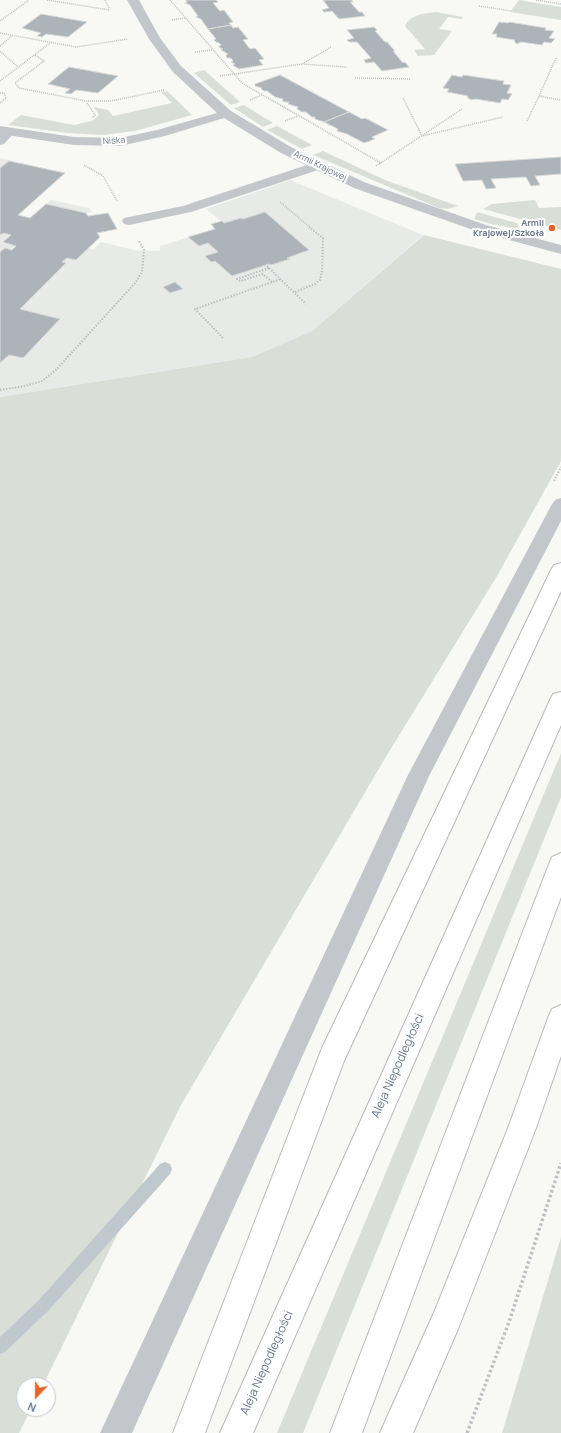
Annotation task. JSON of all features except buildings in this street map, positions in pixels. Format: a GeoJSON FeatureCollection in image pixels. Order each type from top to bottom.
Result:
{"type":"FeatureCollection","features":[{"type":"Feature","properties":{"kind":"main road"},"geometry":{"type":"LineString","coordinates":[[189,1433],[332,1057],[561,570]]}},
{"type":"Feature","properties":{"kind":"main road","name":"Aleja Niepodległości"},"geometry":{"type":"LineString","coordinates":[[236,1433],[561,700]]}},
{"type":"Feature","properties":{"kind":"main road"},"geometry":{"type":"LineString","coordinates":[[346,1433],[561,864]]}},
{"type":"Feature","properties":{"kind":"main road"},"geometry":{"type":"LineString","coordinates":[[396,1433],[447,1318],[522,1128],[561,1018]]}},
{"type":"Feature","properties":{"kind":"street","name":"Armii Krajowej"},"geometry":{"type":"LineString","coordinates":[[133,0],[155,39],[177,69],[226,114],[286,150],[359,185],[481,228],[561,250]]}},
{"type":"Feature","properties":{"kind":"street","name":"Niska"},"geometry":{"type":"LineString","coordinates":[[3,134],[74,141],[120,142],[160,133],[226,114]]}},
{"type":"Feature","properties":{"kind":"lane"},"geometry":{"type":"LineString","coordinates":[[129,221],[186,209],[319,165]]}},
{"type":"Feature","properties":{"kind":"lane"},"geometry":{"type":"LineString","coordinates":[[116,1433],[419,775],[561,504]]}},
{"type":"Feature","properties":{"kind":"path"},"geometry":{"type":"LineString","coordinates":[[0,21],[29,0]]}},
{"type":"Feature","properties":{"kind":"path"},"geometry":{"type":"LineString","coordinates":[[47,0],[110,10]]}},
{"type":"Feature","properties":{"kind":"path"},"geometry":{"type":"LineString","coordinates":[[170,0],[242,83],[381,163]]}},
{"type":"Feature","properties":{"kind":"path"},"geometry":{"type":"LineString","coordinates":[[536,0],[561,4]]}},
{"type":"Feature","properties":{"kind":"path"},"geometry":{"type":"LineString","coordinates":[[479,6],[511,11]]}},
{"type":"Feature","properties":{"kind":"path"},"geometry":{"type":"LineString","coordinates":[[169,21],[185,18]]}},
{"type":"Feature","properties":{"kind":"path"},"geometry":{"type":"LineString","coordinates":[[0,33],[76,47],[129,38],[131,43]]}},
{"type":"Feature","properties":{"kind":"path"},"geometry":{"type":"LineString","coordinates":[[0,46],[12,36]]}},
{"type":"Feature","properties":{"kind":"path"},"geometry":{"type":"LineString","coordinates":[[0,80],[51,42]]}},
{"type":"Feature","properties":{"kind":"path"},"geometry":{"type":"LineString","coordinates":[[302,64],[331,47]]}},
{"type":"Feature","properties":{"kind":"path"},"geometry":{"type":"LineString","coordinates":[[192,53],[212,50]]}},
{"type":"Feature","properties":{"kind":"path"},"geometry":{"type":"LineString","coordinates":[[0,51],[18,67]]}},
{"type":"Feature","properties":{"kind":"path"},"geometry":{"type":"LineString","coordinates":[[35,55],[44,60],[15,83],[19,88],[86,101],[111,101],[166,89]]}},
{"type":"Feature","properties":{"kind":"path"},"geometry":{"type":"LineString","coordinates":[[527,121],[556,58]]}},
{"type":"Feature","properties":{"kind":"path"},"geometry":{"type":"LineString","coordinates":[[215,77],[302,64],[347,68]]}},
{"type":"Feature","properties":{"kind":"path"},"geometry":{"type":"LineString","coordinates":[[355,78],[411,79]]}},
{"type":"Feature","properties":{"kind":"path"},"geometry":{"type":"LineString","coordinates":[[0,92],[4,93],[6,98],[0,103]]}},
{"type":"Feature","properties":{"kind":"path"},"geometry":{"type":"LineString","coordinates":[[246,102],[263,95]]}},
{"type":"Feature","properties":{"kind":"path"},"geometry":{"type":"LineString","coordinates":[[539,96],[561,100]]}},
{"type":"Feature","properties":{"kind":"path"},"geometry":{"type":"LineString","coordinates":[[403,98],[422,136]]}},
{"type":"Feature","properties":{"kind":"path"},"geometry":{"type":"LineString","coordinates":[[375,166],[462,109]]}},
{"type":"Feature","properties":{"kind":"path"},"geometry":{"type":"LineString","coordinates":[[285,121],[299,116]]}},
{"type":"Feature","properties":{"kind":"path"},"geometry":{"type":"LineString","coordinates":[[422,136],[503,117]]}},
{"type":"Feature","properties":{"kind":"path"},"geometry":{"type":"LineString","coordinates":[[78,163],[93,169],[103,176],[129,221]]}},
{"type":"Feature","properties":{"kind":"path"},"geometry":{"type":"LineString","coordinates":[[295,292],[315,284],[322,276],[323,238],[308,225]]}},
{"type":"Feature","properties":{"kind":"path"},"geometry":{"type":"LineString","coordinates":[[0,390],[25,386],[42,380],[56,370],[136,282],[142,272],[144,250]]}},
{"type":"Feature","properties":{"kind":"path"},"geometry":{"type":"LineString","coordinates":[[266,266],[306,304]]}},
{"type":"Feature","properties":{"kind":"path"},"geometry":{"type":"LineString","coordinates":[[269,268],[237,279],[240,282],[263,274],[272,282]]}},
{"type":"Feature","properties":{"kind":"path"},"geometry":{"type":"LineString","coordinates":[[223,338],[195,309],[281,279]]}},
{"type":"Feature","properties":{"kind":"path"},"geometry":{"type":"LineString","coordinates":[[467,1433],[509,1322],[561,1163]]}},
{"type":"Feature","properties":{"kind":"shaded area"},"geometry":{"type":"Polygon","coordinates":[[[519,0],[561,7],[561,20],[510,12],[519,0]]]}},
{"type":"Feature","properties":{"kind":"shaded area"},"geometry":{"type":"Polygon","coordinates":[[[436,12],[463,17],[461,19],[448,17],[439,29],[452,31],[434,55],[418,56],[414,50],[425,49],[405,26],[412,18],[421,14],[436,12]]]}},
{"type":"Feature","properties":{"kind":"shaded area"},"geometry":{"type":"Polygon","coordinates":[[[204,70],[240,102],[231,105],[194,73],[204,70]]]}},
{"type":"Feature","properties":{"kind":"shaded area"},"geometry":{"type":"Polygon","coordinates":[[[167,91],[192,115],[135,131],[102,135],[68,133],[8,125],[21,115],[74,125],[92,121],[99,115],[94,107],[108,110],[113,116],[172,103],[161,92],[167,91]]]}},
{"type":"Feature","properties":{"kind":"shaded area"},"geometry":{"type":"Polygon","coordinates":[[[244,105],[273,123],[263,127],[234,108],[244,105]]]}},
{"type":"Feature","properties":{"kind":"shaded area"},"geometry":{"type":"Polygon","coordinates":[[[277,126],[312,145],[302,149],[267,130],[277,126]]]}},
{"type":"Feature","properties":{"kind":"shaded area"},"geometry":{"type":"Polygon","coordinates":[[[323,151],[385,180],[458,206],[448,209],[439,208],[313,155],[323,151]]]}},
{"type":"Feature","properties":{"kind":"shaded area"},"geometry":{"type":"Polygon","coordinates":[[[0,158],[65,173],[19,215],[30,218],[51,200],[89,208],[92,212],[86,213],[88,216],[108,213],[117,229],[98,233],[100,237],[88,248],[93,250],[101,242],[134,250],[160,251],[160,246],[215,229],[211,224],[221,221],[206,209],[290,180],[423,235],[312,331],[252,357],[0,397],[0,158]]]}},
{"type":"Feature","properties":{"kind":"shaded area"},"geometry":{"type":"Polygon","coordinates":[[[535,200],[539,208],[561,207],[561,230],[483,209],[492,204],[535,200]]]}},
{"type":"Feature","properties":{"kind":"shaded area"},"geometry":{"type":"Polygon","coordinates":[[[477,212],[517,223],[519,229],[495,225],[474,219],[477,212]]]}},
{"type":"Feature","properties":{"kind":"shaded area"},"geometry":{"type":"Polygon","coordinates":[[[424,235],[561,269],[561,461],[497,576],[384,760],[181,1105],[47,1377],[16,1377],[16,1417],[27,1417],[19,1433],[0,1433],[0,397],[252,357],[312,331],[424,235]]]}},
{"type":"Feature","properties":{"kind":"shaded area"},"geometry":{"type":"Polygon","coordinates":[[[561,753],[561,797],[303,1433],[277,1433],[561,753]]]}},
{"type":"Feature","properties":{"kind":"shaded area"},"geometry":{"type":"Polygon","coordinates":[[[561,1237],[561,1433],[502,1433],[561,1237]]]}},
{"type":"Feature","properties":{"kind":"waterway"},"geometry":{"type":"LineString","coordinates":[[0,1347],[44,1305],[165,1169]]}},
{"type":"Feature","properties":{"kind":"place","name":"Armii Krajowej/Szkoła"},"geometry":{"type":"Point","coordinates":[552,228]}}]}
